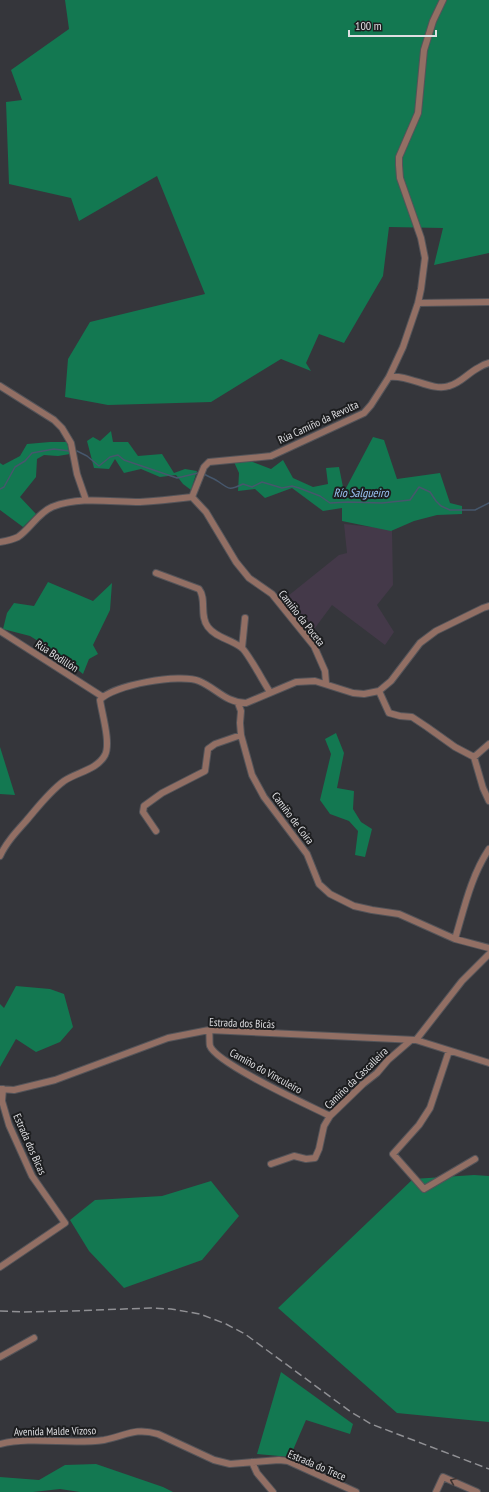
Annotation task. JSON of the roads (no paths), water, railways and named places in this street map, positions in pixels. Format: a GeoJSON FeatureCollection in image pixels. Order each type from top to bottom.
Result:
{"type":"FeatureCollection","features":[{"type":"Feature","properties":{"kind":"street","name":"Rúa Camiño da Revolta"},"geometry":{"type":"LineString","coordinates":[[192,497],[204,467],[208,462],[271,456],[364,413],[371,406],[389,376],[403,347],[418,303],[425,258],[418,228],[400,178],[399,157],[418,113],[424,50],[433,22],[443,0]]}},
{"type":"Feature","properties":{"kind":"street"},"geometry":{"type":"LineString","coordinates":[[418,303],[489,302]]}},
{"type":"Feature","properties":{"kind":"street"},"geometry":{"type":"LineString","coordinates":[[389,376],[398,376],[436,387],[448,387],[489,362]]}},
{"type":"Feature","properties":{"kind":"street"},"geometry":{"type":"LineString","coordinates":[[0,386],[54,420],[62,428],[71,443],[77,474],[86,500]]}},
{"type":"Feature","properties":{"kind":"street"},"geometry":{"type":"LineString","coordinates":[[0,542],[9,541],[18,537],[51,508],[86,500],[140,502],[192,497]]}},
{"type":"Feature","properties":{"kind":"street","name":"Camiño da Poceta"},"geometry":{"type":"LineString","coordinates":[[192,497],[206,512],[240,567],[249,578],[272,594],[314,646],[326,671],[326,683]]}},
{"type":"Feature","properties":{"kind":"street"},"geometry":{"type":"LineString","coordinates":[[156,573],[199,589],[202,593],[203,614],[207,626],[215,634],[242,648],[270,692]]}},
{"type":"Feature","properties":{"kind":"street"},"geometry":{"type":"LineString","coordinates":[[0,856],[11,838],[50,792],[65,780],[96,765],[105,755],[107,741],[100,700],[113,691],[124,687],[176,678],[187,678],[199,681],[231,701],[238,703],[246,703],[296,682],[315,681],[326,683],[353,693],[364,694],[379,691],[391,681],[420,643],[436,631],[489,606]]}},
{"type":"Feature","properties":{"kind":"street"},"geometry":{"type":"LineString","coordinates":[[242,648],[245,618]]}},
{"type":"Feature","properties":{"kind":"street","name":"Rúa Bodillón"},"geometry":{"type":"LineString","coordinates":[[0,631],[103,697]]}},
{"type":"Feature","properties":{"kind":"street"},"geometry":{"type":"LineString","coordinates":[[379,691],[389,713],[412,717],[455,747],[474,757],[483,788],[489,801]]}},
{"type":"Feature","properties":{"kind":"street","name":"Camiño de Coira"},"geometry":{"type":"LineString","coordinates":[[238,703],[241,711],[241,735],[252,776],[264,797],[307,854],[319,884],[324,889],[354,906],[399,914],[455,939],[489,948]]}},
{"type":"Feature","properties":{"kind":"street"},"geometry":{"type":"LineString","coordinates":[[156,832],[143,812],[144,806],[162,793],[205,771],[208,749],[215,744],[241,735]]}},
{"type":"Feature","properties":{"kind":"street"},"geometry":{"type":"LineString","coordinates":[[474,757],[489,744]]}},
{"type":"Feature","properties":{"kind":"street"},"geometry":{"type":"LineString","coordinates":[[455,939],[468,896],[489,849]]}},
{"type":"Feature","properties":{"kind":"street","name":"Camiño da Cascalleira"},"geometry":{"type":"LineString","coordinates":[[271,1164],[294,1156],[306,1159],[315,1158],[319,1149],[324,1126],[330,1116],[362,1084],[377,1073],[388,1060],[413,1040],[462,981],[489,954]]}},
{"type":"Feature","properties":{"kind":"street","name":"Estrada dos Bicás"},"geometry":{"type":"LineString","coordinates":[[1,1089],[14,1090],[55,1080],[168,1038],[209,1030],[413,1040],[489,1063]]}},
{"type":"Feature","properties":{"kind":"street","name":"Camiño do Vinculeiro"},"geometry":{"type":"LineString","coordinates":[[209,1030],[210,1046],[217,1055],[268,1086],[330,1116]]}},
{"type":"Feature","properties":{"kind":"street"},"geometry":{"type":"LineString","coordinates":[[449,1051],[430,1108],[419,1125],[393,1154],[424,1189],[475,1159]]}},
{"type":"Feature","properties":{"kind":"street","name":"Estrada dos Bicas"},"geometry":{"type":"LineString","coordinates":[[0,1267],[65,1222],[32,1176],[9,1125],[2,1101],[1,1089]]}},
{"type":"Feature","properties":{"kind":"street"},"geometry":{"type":"LineString","coordinates":[[0,1357],[34,1338]]}},
{"type":"Feature","properties":{"kind":"street","name":"Avenida Malde Vizoso"},"geometry":{"type":"LineString","coordinates":[[0,1444],[29,1439],[48,1441],[92,1441],[114,1438],[127,1432],[148,1431],[158,1434],[200,1454]]}},
{"type":"Feature","properties":{"kind":"street","name":"Estrada do Trece"},"geometry":{"type":"LineString","coordinates":[[200,1454],[214,1460],[230,1464],[279,1460],[288,1461],[356,1492]]}},
{"type":"Feature","properties":{"kind":"street"},"geometry":{"type":"LineString","coordinates":[[252,1462],[257,1473],[273,1492]]}},
{"type":"Feature","properties":{"kind":"street"},"geometry":{"type":"LineString","coordinates":[[438,1491],[443,1477],[477,1492]]}},
{"type":"Feature","properties":{"kind":"waterway","name":"Río Salgueiro"},"geometry":{"type":"LineString","coordinates":[[0,489],[4,487],[15,467],[25,461],[32,453],[54,449],[69,451]]}},
{"type":"Feature","properties":{"kind":"waterway","name":"Río Salgueiro"},"geometry":{"type":"LineString","coordinates":[[77,451],[87,456],[99,466],[110,457],[118,455],[124,460],[177,478],[198,473]]}},
{"type":"Feature","properties":{"kind":"waterway","name":"Río Salgueiro"},"geometry":{"type":"LineString","coordinates":[[204,474],[230,488],[243,484],[252,487],[262,482],[282,488],[292,486],[320,496],[330,503],[382,503],[410,500],[419,487],[430,492],[441,506],[450,510],[475,510],[489,503]]}},
{"type":"Feature","properties":{"kind":"railway"},"geometry":{"type":"LineString","coordinates":[[0,1311],[24,1312],[151,1308],[171,1309],[200,1314],[226,1324],[245,1334],[351,1412],[371,1424],[489,1469]]}}]}
